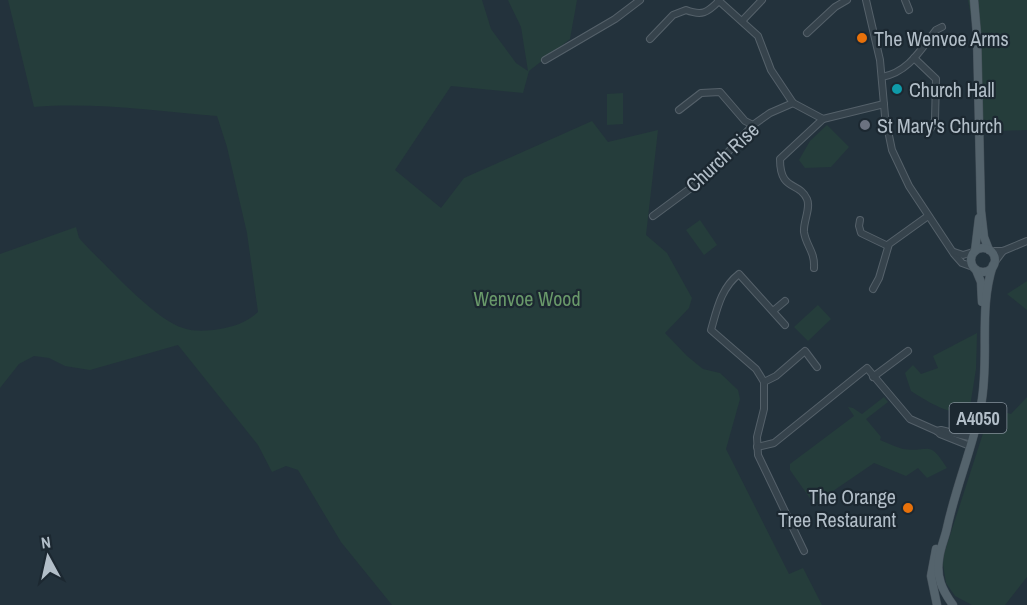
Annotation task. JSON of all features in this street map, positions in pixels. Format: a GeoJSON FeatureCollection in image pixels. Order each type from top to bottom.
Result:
{"type":"FeatureCollection","features":[{"type":"Feature","properties":{"kind":"main road","name":"A4050"},"geometry":{"type":"LineString","coordinates":[[953,605],[941,584],[938,569],[939,558],[948,517],[972,442],[981,405],[985,373],[984,315],[994,257],[984,237],[981,211],[974,0]]}},
{"type":"Feature","properties":{"kind":"main road","name":"A4050"},"geometry":{"type":"LineString","coordinates":[[981,211],[971,260],[981,282],[984,315]]}},
{"type":"Feature","properties":{"kind":"main road"},"geometry":{"type":"LineString","coordinates":[[974,252],[982,248],[990,251]]}},
{"type":"Feature","properties":{"kind":"main road"},"geometry":{"type":"LineString","coordinates":[[975,268],[987,270],[993,264]]}},
{"type":"Feature","properties":{"kind":"main road","name":"A4050"},"geometry":{"type":"LineString","coordinates":[[937,605],[932,584],[932,564],[948,517]]}},
{"type":"Feature","properties":{"kind":"main road"},"geometry":{"type":"LineString","coordinates":[[943,605],[953,605]]}},
{"type":"Feature","properties":{"kind":"street"},"geometry":{"type":"LineString","coordinates":[[545,60],[607,24],[640,0]]}},
{"type":"Feature","properties":{"kind":"street"},"geometry":{"type":"LineString","coordinates":[[742,21],[762,0]]}},
{"type":"Feature","properties":{"kind":"street"},"geometry":{"type":"LineString","coordinates":[[807,33],[834,7],[847,0]]}},
{"type":"Feature","properties":{"kind":"street"},"geometry":{"type":"LineString","coordinates":[[867,0],[882,77],[889,140],[896,160],[928,216],[958,259],[975,268]]}},
{"type":"Feature","properties":{"kind":"street"},"geometry":{"type":"LineString","coordinates":[[904,0],[909,10]]}},
{"type":"Feature","properties":{"kind":"street"},"geometry":{"type":"LineString","coordinates":[[650,39],[673,15],[686,10],[698,15],[709,11],[719,1],[758,36],[771,70],[793,103],[823,119]]}},
{"type":"Feature","properties":{"kind":"street"},"geometry":{"type":"LineString","coordinates":[[882,77],[896,74],[914,58],[936,30],[942,27]]}},
{"type":"Feature","properties":{"kind":"street"},"geometry":{"type":"LineString","coordinates":[[914,58],[936,79],[935,120],[931,128]]}},
{"type":"Feature","properties":{"kind":"street"},"geometry":{"type":"LineString","coordinates":[[679,110],[701,93],[720,92],[745,121],[753,125]]}},
{"type":"Feature","properties":{"kind":"street","name":"Church Rise"},"geometry":{"type":"LineString","coordinates":[[653,216],[703,179],[753,125],[770,113],[793,103]]}},
{"type":"Feature","properties":{"kind":"street"},"geometry":{"type":"LineString","coordinates":[[814,268],[815,258],[804,233],[808,202],[806,196],[786,183],[781,174],[780,159],[823,119],[884,104]]}},
{"type":"Feature","properties":{"kind":"street"},"geometry":{"type":"LineString","coordinates":[[873,289],[879,278],[888,246],[928,216]]}},
{"type":"Feature","properties":{"kind":"street"},"geometry":{"type":"LineString","coordinates":[[860,220],[861,233],[888,246]]}},
{"type":"Feature","properties":{"kind":"street"},"geometry":{"type":"LineString","coordinates":[[990,251],[1003,251],[1027,242]]}},
{"type":"Feature","properties":{"kind":"street"},"geometry":{"type":"LineString","coordinates":[[993,264],[1003,251]]}},
{"type":"Feature","properties":{"kind":"street"},"geometry":{"type":"LineString","coordinates":[[954,252],[963,255],[974,252]]}},
{"type":"Feature","properties":{"kind":"street"},"geometry":{"type":"LineString","coordinates":[[785,325],[739,274],[728,282],[718,304],[711,330],[756,369],[764,382],[764,409],[757,437],[758,455],[804,551]]}},
{"type":"Feature","properties":{"kind":"street"},"geometry":{"type":"LineString","coordinates":[[773,311],[785,301]]}},
{"type":"Feature","properties":{"kind":"street"},"geometry":{"type":"LineString","coordinates":[[764,382],[776,376],[805,351],[817,367]]}},
{"type":"Feature","properties":{"kind":"street"},"geometry":{"type":"LineString","coordinates":[[873,377],[908,351]]}},
{"type":"Feature","properties":{"kind":"street"},"geometry":{"type":"LineString","coordinates":[[757,447],[774,443],[867,368],[910,419],[937,431],[941,430],[972,442]]}},
{"type":"Feature","properties":{"kind":"green space","name":"Wenvoe Wood"},"geometry":{"type":"Polygon","coordinates":[[[8,0],[482,0],[491,29],[516,63],[528,71],[521,27],[508,0],[577,0],[570,39],[529,71],[523,93],[451,86],[395,170],[441,208],[464,178],[592,121],[608,142],[658,130],[646,235],[667,253],[692,298],[689,308],[665,333],[703,369],[720,373],[738,390],[740,399],[726,449],[789,574],[803,568],[822,605],[392,605],[341,542],[298,470],[286,466],[272,472],[258,445],[178,345],[90,370],[65,366],[49,358],[34,356],[19,364],[0,388],[0,254],[76,227],[79,238],[90,250],[135,294],[172,323],[192,330],[215,330],[240,324],[258,312],[247,233],[227,147],[217,116],[103,106],[34,107],[8,0]]]}},
{"type":"Feature","properties":{"kind":"green space"},"geometry":{"type":"Polygon","coordinates":[[[968,0],[1027,0],[1027,130],[976,132],[974,32],[968,0]]]}},
{"type":"Feature","properties":{"kind":"green space"},"geometry":{"type":"Polygon","coordinates":[[[623,93],[623,124],[607,125],[607,94],[623,93]]]}},
{"type":"Feature","properties":{"kind":"green space"},"geometry":{"type":"Polygon","coordinates":[[[827,125],[849,147],[831,167],[805,168],[799,160],[810,141],[827,125]]]}},
{"type":"Feature","properties":{"kind":"green space"},"geometry":{"type":"Polygon","coordinates":[[[700,220],[717,245],[704,255],[686,230],[700,220]]]}},
{"type":"Feature","properties":{"kind":"green space"},"geometry":{"type":"Polygon","coordinates":[[[1027,281],[1027,310],[1007,294],[1027,281]]]}},
{"type":"Feature","properties":{"kind":"green space"},"geometry":{"type":"Polygon","coordinates":[[[818,305],[831,319],[808,341],[794,327],[818,305]]]}},
{"type":"Feature","properties":{"kind":"green space"},"geometry":{"type":"Polygon","coordinates":[[[977,333],[976,369],[969,413],[946,410],[911,391],[905,373],[913,365],[921,374],[938,368],[933,356],[977,333]]]}},
{"type":"Feature","properties":{"kind":"green space"},"geometry":{"type":"Polygon","coordinates":[[[884,397],[888,402],[866,419],[881,437],[880,440],[903,449],[932,450],[947,468],[927,478],[918,468],[906,476],[874,463],[814,504],[790,470],[790,464],[854,416],[848,407],[862,414],[884,397]]]}},
{"type":"Feature","properties":{"kind":"green space"},"geometry":{"type":"Polygon","coordinates":[[[1027,397],[1027,577],[1005,605],[972,605],[955,596],[946,583],[944,554],[987,421],[989,408],[1011,414],[1027,397]]]}},
{"type":"Feature","properties":{"kind":"place","name":"The Wenvoe Arms"},"geometry":{"type":"Point","coordinates":[862,38]}},
{"type":"Feature","properties":{"kind":"place","name":"Church Hall"},"geometry":{"type":"Point","coordinates":[897,89]}},
{"type":"Feature","properties":{"kind":"place","name":"St Mary's Church"},"geometry":{"type":"Point","coordinates":[865,125]}},
{"type":"Feature","properties":{"kind":"place","name":"The Orange Tree Restaurant"},"geometry":{"type":"Point","coordinates":[908,508]}}]}
